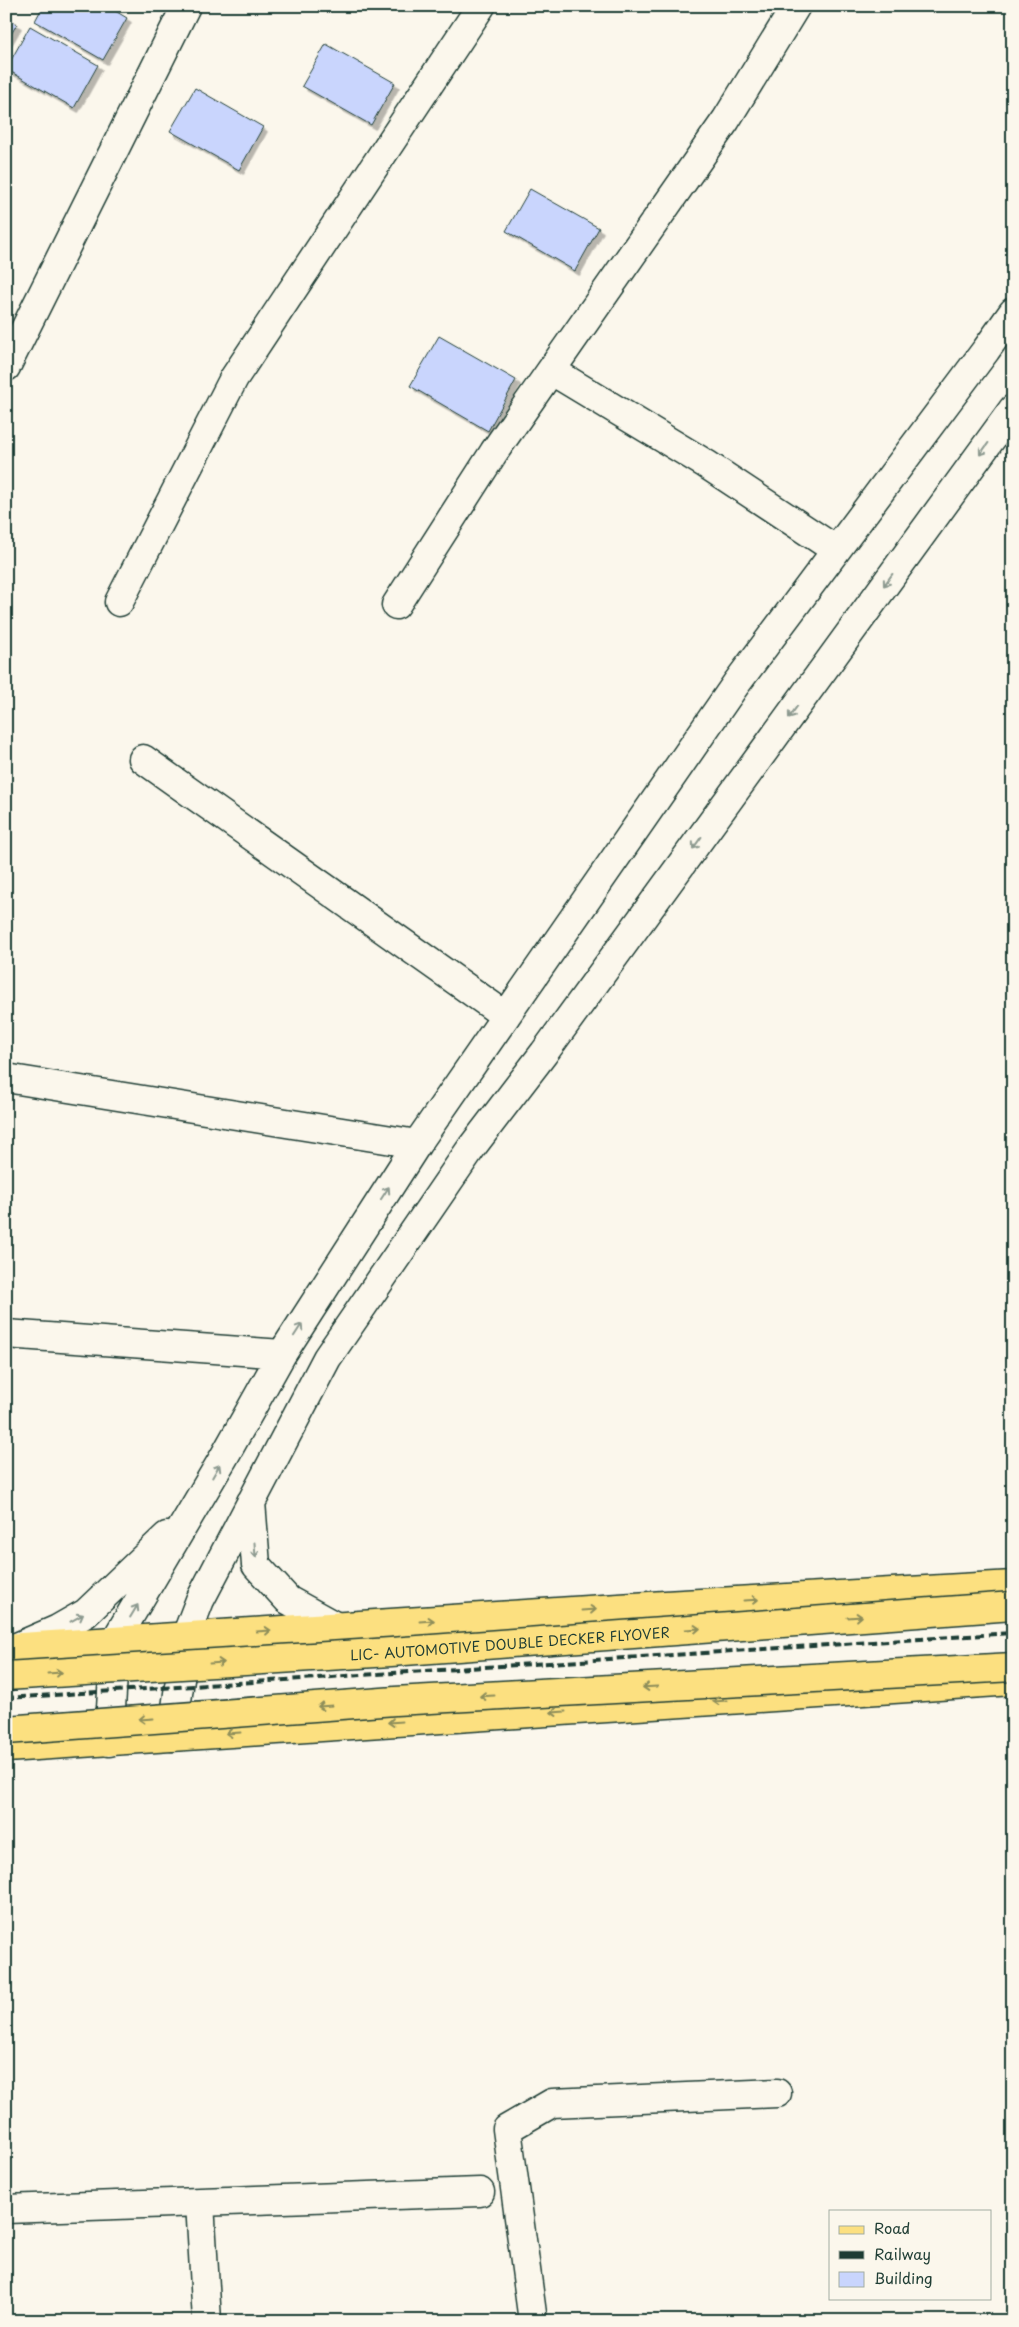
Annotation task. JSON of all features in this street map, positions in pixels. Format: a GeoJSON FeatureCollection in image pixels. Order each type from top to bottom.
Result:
{"type":"FeatureCollection","features":[{"type":"Feature","properties":{"kind":"main road"},"geometry":{"type":"LineString","coordinates":[[12,1647],[1013,1585]]}},
{"type":"Feature","properties":{"kind":"main road","name":"LIC- AUTOMOTIVE DOUBLE DECKER FLYOVER"},"geometry":{"type":"LineString","coordinates":[[6,1676],[390,1652],[1013,1606]]}},
{"type":"Feature","properties":{"kind":"main road"},"geometry":{"type":"LineString","coordinates":[[6,1730],[395,1701],[1013,1667]]}},
{"type":"Feature","properties":{"kind":"main road"},"geometry":{"type":"LineString","coordinates":[[6,1748],[1013,1681]]}},
{"type":"Feature","properties":{"kind":"street"},"geometry":{"type":"LineString","coordinates":[[6,367],[186,6]]}},
{"type":"Feature","properties":{"kind":"street"},"geometry":{"type":"LineString","coordinates":[[119,602],[234,378],[481,6]]}},
{"type":"Feature","properties":{"kind":"street"},"geometry":{"type":"LineString","coordinates":[[396,605],[494,452],[726,120],[796,6]]}},
{"type":"Feature","properties":{"kind":"street"},"geometry":{"type":"LineString","coordinates":[[109,1742],[116,1641],[194,1510],[282,1354],[417,1144],[736,684],[1013,312]]}},
{"type":"Feature","properties":{"kind":"street"},"geometry":{"type":"LineString","coordinates":[[552,371],[706,464],[836,550]]}},
{"type":"Feature","properties":{"kind":"street"},"geometry":{"type":"LineString","coordinates":[[172,1737],[186,1636],[200,1600],[327,1358],[467,1155],[556,1037],[1013,410]]}},
{"type":"Feature","properties":{"kind":"street"},"geometry":{"type":"LineString","coordinates":[[143,759],[506,1016]]}},
{"type":"Feature","properties":{"kind":"street"},"geometry":{"type":"LineString","coordinates":[[6,1078],[417,1144]]}},
{"type":"Feature","properties":{"kind":"street"},"geometry":{"type":"LineString","coordinates":[[6,1334],[282,1354]]}},
{"type":"Feature","properties":{"kind":"street"},"geometry":{"type":"LineString","coordinates":[[251,1502],[256,1565],[288,1600],[337,1627]]}},
{"type":"Feature","properties":{"kind":"street"},"geometry":{"type":"LineString","coordinates":[[12,1647],[58,1629],[86,1613],[194,1510]]}},
{"type":"Feature","properties":{"kind":"street"},"geometry":{"type":"LineString","coordinates":[[533,2321],[507,2129],[552,2103],[777,2093]]}},
{"type":"Feature","properties":{"kind":"street"},"geometry":{"type":"LineString","coordinates":[[6,2210],[480,2192]]}},
{"type":"Feature","properties":{"kind":"street"},"geometry":{"type":"LineString","coordinates":[[200,2203],[207,2321]]}},
{"type":"Feature","properties":{"kind":"building"},"geometry":{"type":"Polygon","coordinates":[[[43,6],[107,6],[127,18],[103,60],[35,21],[43,6]]]}},
{"type":"Feature","properties":{"kind":"building"},"geometry":{"type":"Polygon","coordinates":[[[6,18],[17,24],[6,43],[6,18]]]}},
{"type":"Feature","properties":{"kind":"building"},"geometry":{"type":"Polygon","coordinates":[[[30,26],[98,65],[74,108],[6,69],[30,26]]]}},
{"type":"Feature","properties":{"kind":"building"},"geometry":{"type":"Polygon","coordinates":[[[326,44],[395,83],[371,125],[302,86],[326,44]]]}},
{"type":"Feature","properties":{"kind":"building"},"geometry":{"type":"Polygon","coordinates":[[[195,88],[263,127],[239,170],[170,131],[195,88]]]}},
{"type":"Feature","properties":{"kind":"building"},"geometry":{"type":"Polygon","coordinates":[[[530,189],[599,228],[575,271],[506,231],[530,189]]]}},
{"type":"Feature","properties":{"kind":"building"},"geometry":{"type":"Polygon","coordinates":[[[439,336],[516,380],[488,431],[410,386],[439,336]]]}},
{"type":"Feature","properties":{"kind":"railway"},"geometry":{"type":"LineString","coordinates":[[6,1698],[1013,1633]]}},
{"type":"Feature","properties":{"kind":"railway"},"geometry":{"type":"LineString","coordinates":[[6,1722],[1013,1657]]}}]}
